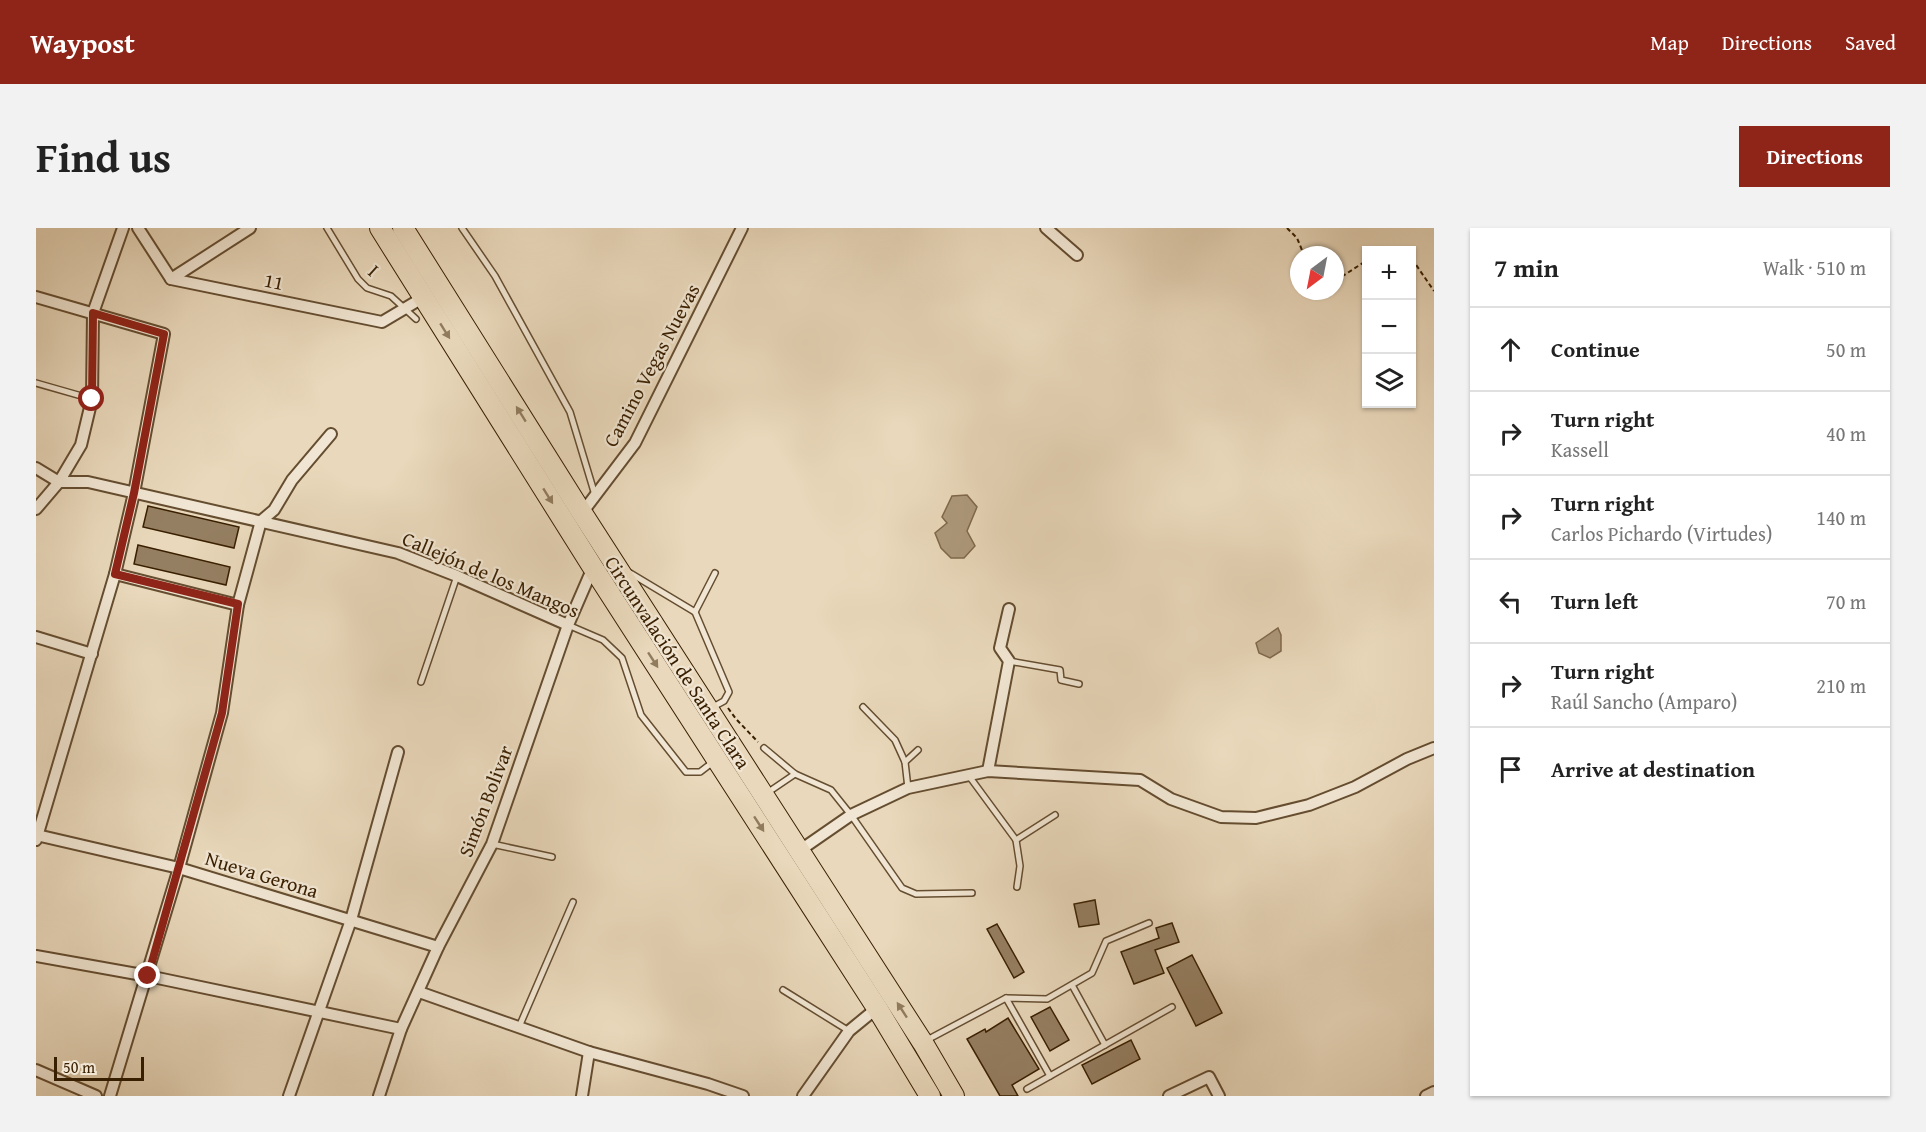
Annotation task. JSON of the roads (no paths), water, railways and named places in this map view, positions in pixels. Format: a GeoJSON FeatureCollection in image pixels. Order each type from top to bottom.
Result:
{"type":"FeatureCollection","features":[{"type":"Feature","properties":{"kind":"highway","name":"Circunvalación de Santa Clara"},"geometry":{"type":"LineString","coordinates":[[380,228],[592,566],[877,1008],[930,1096]]}},
{"type":"Feature","properties":{"kind":"highway","name":"Circunvalación de Santa Clara"},"geometry":{"type":"LineString","coordinates":[[403,228],[612,559],[716,705],[764,795],[923,1042],[954,1096]]}},
{"type":"Feature","properties":{"kind":"street"},"geometry":{"type":"LineString","coordinates":[[36,509],[59,482],[81,446],[92,399],[93,313],[123,228]]}},
{"type":"Feature","properties":{"kind":"street"},"geometry":{"type":"LineString","coordinates":[[138,228],[171,279],[250,228]]}},
{"type":"Feature","properties":{"kind":"street","name":"Camino Vegas Nuevas"},"geometry":{"type":"LineString","coordinates":[[582,513],[635,443],[742,228]]}},
{"type":"Feature","properties":{"kind":"street"},"geometry":{"type":"LineString","coordinates":[[1047,228],[1077,255]]}},
{"type":"Feature","properties":{"kind":"street","name":"11"},"geometry":{"type":"LineString","coordinates":[[171,279],[382,322],[424,297]]}},
{"type":"Feature","properties":{"kind":"street"},"geometry":{"type":"LineString","coordinates":[[36,297],[164,334],[134,493],[115,574],[37,838]]}},
{"type":"Feature","properties":{"kind":"street"},"geometry":{"type":"LineString","coordinates":[[110,1096],[148,976],[222,713],[238,604],[261,521],[274,510],[292,480],[331,434]]}},
{"type":"Feature","properties":{"kind":"street"},"geometry":{"type":"LineString","coordinates":[[36,468],[59,482]]}},
{"type":"Feature","properties":{"kind":"street","name":"Callejón de los Mangos"},"geometry":{"type":"LineString","coordinates":[[59,482],[88,482],[398,553],[457,576],[568,625]]}},
{"type":"Feature","properties":{"kind":"street","name":"Simón Bolivar"},"geometry":{"type":"LineString","coordinates":[[380,1096],[401,1029],[438,947],[492,844],[568,625],[592,566],[612,559]]}},
{"type":"Feature","properties":{"kind":"street"},"geometry":{"type":"LineString","coordinates":[[115,574],[238,604]]}},
{"type":"Feature","properties":{"kind":"street"},"geometry":{"type":"LineString","coordinates":[[988,771],[1009,661],[1000,648],[1009,609]]}},
{"type":"Feature","properties":{"kind":"street"},"geometry":{"type":"LineString","coordinates":[[36,637],[92,654]]}},
{"type":"Feature","properties":{"kind":"street"},"geometry":{"type":"LineString","coordinates":[[799,851],[851,815],[908,788],[968,774],[988,771],[1140,780],[1171,799],[1221,817],[1256,818],[1310,805],[1328,798],[1434,748]]}},
{"type":"Feature","properties":{"kind":"street"},"geometry":{"type":"LineString","coordinates":[[289,1096],[351,920],[398,752]]}},
{"type":"Feature","properties":{"kind":"street","name":"Nueva Gerona"},"geometry":{"type":"LineString","coordinates":[[37,838],[179,868],[438,947]]}},
{"type":"Feature","properties":{"kind":"street"},"geometry":{"type":"LineString","coordinates":[[36,956],[148,976],[401,1029]]}},
{"type":"Feature","properties":{"kind":"street"},"geometry":{"type":"LineString","coordinates":[[418,992],[589,1052],[708,1084],[743,1096]]}},
{"type":"Feature","properties":{"kind":"street"},"geometry":{"type":"LineString","coordinates":[[802,1096],[849,1031],[877,1008]]}},
{"type":"Feature","properties":{"kind":"street"},"geometry":{"type":"LineString","coordinates":[[582,1096],[589,1052]]}},
{"type":"Feature","properties":{"kind":"street"},"geometry":{"type":"LineString","coordinates":[[36,1070],[96,1096]]}},
{"type":"Feature","properties":{"kind":"street"},"geometry":{"type":"LineString","coordinates":[[1168,1096],[1209,1077],[1219,1096]]}},
{"type":"Feature","properties":{"kind":"street"},"geometry":{"type":"LineString","coordinates":[[1426,1096],[1434,1092]]}},
{"type":"Feature","properties":{"kind":"lane","name":"I"},"geometry":{"type":"LineString","coordinates":[[327,228],[358,279],[367,288],[391,296],[416,319]]}},
{"type":"Feature","properties":{"kind":"lane"},"geometry":{"type":"LineString","coordinates":[[462,228],[495,276],[570,412],[595,495]]}},
{"type":"Feature","properties":{"kind":"lane"},"geometry":{"type":"LineString","coordinates":[[36,383],[92,399]]}},
{"type":"Feature","properties":{"kind":"lane"},"geometry":{"type":"LineString","coordinates":[[612,559],[695,612],[729,692],[716,705]]}},
{"type":"Feature","properties":{"kind":"lane"},"geometry":{"type":"LineString","coordinates":[[695,612],[715,573]]}},
{"type":"Feature","properties":{"kind":"lane"},"geometry":{"type":"LineString","coordinates":[[422,682],[457,576]]}},
{"type":"Feature","properties":{"kind":"lane","name":"Callejón de los Mangos"},"geometry":{"type":"LineString","coordinates":[[568,625],[603,640],[622,658],[641,715],[687,772],[700,772],[717,760]]}},
{"type":"Feature","properties":{"kind":"lane"},"geometry":{"type":"LineString","coordinates":[[1009,661],[1060,670],[1061,680],[1079,684]]}},
{"type":"Feature","properties":{"kind":"lane"},"geometry":{"type":"LineString","coordinates":[[863,707],[895,740],[905,762],[908,788]]}},
{"type":"Feature","properties":{"kind":"lane"},"geometry":{"type":"LineString","coordinates":[[764,748],[795,774],[831,789],[902,888],[916,894],[972,893]]}},
{"type":"Feature","properties":{"kind":"lane"},"geometry":{"type":"LineString","coordinates":[[905,762],[918,750]]}},
{"type":"Feature","properties":{"kind":"lane"},"geometry":{"type":"LineString","coordinates":[[764,795],[795,774]]}},
{"type":"Feature","properties":{"kind":"lane"},"geometry":{"type":"LineString","coordinates":[[968,774],[1016,840],[1020,866],[1017,887]]}},
{"type":"Feature","properties":{"kind":"lane"},"geometry":{"type":"LineString","coordinates":[[1016,840],[1055,816]]}},
{"type":"Feature","properties":{"kind":"lane"},"geometry":{"type":"LineString","coordinates":[[492,844],[552,857]]}},
{"type":"Feature","properties":{"kind":"lane"},"geometry":{"type":"LineString","coordinates":[[519,1027],[573,902]]}},
{"type":"Feature","properties":{"kind":"lane"},"geometry":{"type":"LineString","coordinates":[[923,1042],[1006,998],[1047,999],[1092,973],[1106,941],[1149,923]]}},
{"type":"Feature","properties":{"kind":"lane"},"geometry":{"type":"LineString","coordinates":[[1072,985],[1105,1045]]}},
{"type":"Feature","properties":{"kind":"lane"},"geometry":{"type":"LineString","coordinates":[[783,990],[849,1031]]}},
{"type":"Feature","properties":{"kind":"lane"},"geometry":{"type":"LineString","coordinates":[[1006,998],[1050,1076]]}},
{"type":"Feature","properties":{"kind":"lane"},"geometry":{"type":"LineString","coordinates":[[1027,1089],[1172,1007]]}}]}
